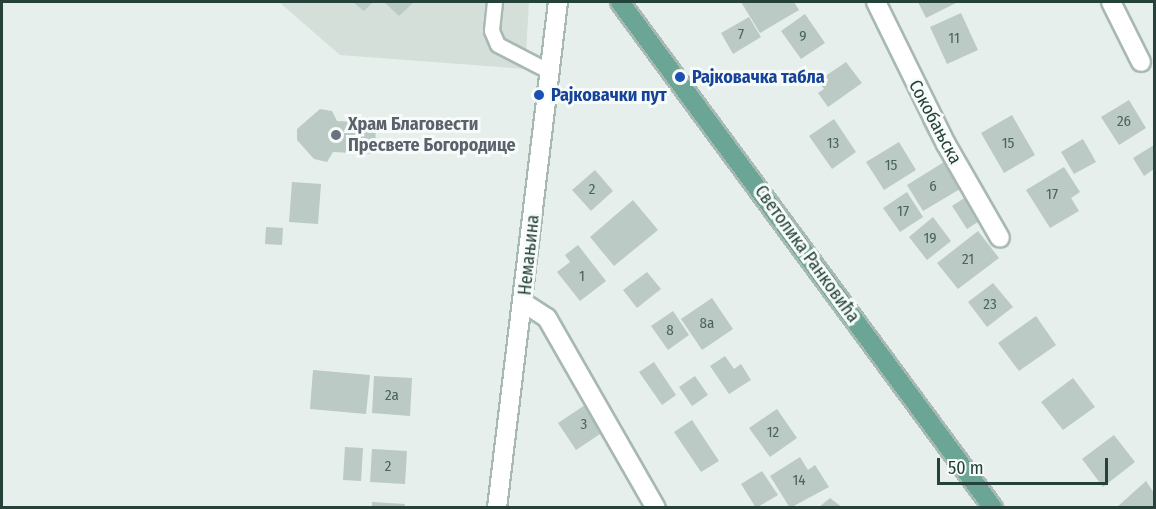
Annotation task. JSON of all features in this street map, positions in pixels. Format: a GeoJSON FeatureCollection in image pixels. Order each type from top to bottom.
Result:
{"type":"FeatureCollection","features":[{"type":"Feature","properties":{"kind":"main road","name":"Светолика Ранковића"},"geometry":{"type":"LineString","coordinates":[[620,2],[993,507]]}},
{"type":"Feature","properties":{"kind":"street","name":"Немањина"},"geometry":{"type":"LineString","coordinates":[[497,507],[524,303],[558,2]]}},
{"type":"Feature","properties":{"kind":"street","name":"Сокобањска"},"geometry":{"type":"LineString","coordinates":[[876,2],[940,134],[1000,238]]}},
{"type":"Feature","properties":{"kind":"street"},"geometry":{"type":"LineString","coordinates":[[1111,2],[1141,62]]}},
{"type":"Feature","properties":{"kind":"street"},"geometry":{"type":"LineString","coordinates":[[524,303],[547,318],[656,507]]}},
{"type":"Feature","properties":{"kind":"lane"},"geometry":{"type":"LineString","coordinates":[[495,2],[492,31],[498,45],[550,72]]}},
{"type":"Feature","properties":{"kind":"shaded area"},"geometry":{"type":"Polygon","coordinates":[[[279,2],[529,2],[525,69],[340,55],[279,2]]]}},
{"type":"Feature","properties":{"kind":"building"},"geometry":{"type":"Polygon","coordinates":[[[353,2],[373,2],[364,11],[353,2]]]}},
{"type":"Feature","properties":{"kind":"building"},"geometry":{"type":"Polygon","coordinates":[[[384,2],[414,2],[399,16],[384,2]]]}},
{"type":"Feature","properties":{"kind":"building"},"geometry":{"type":"Polygon","coordinates":[[[741,2],[794,2],[799,10],[760,33],[741,2]]]}},
{"type":"Feature","properties":{"kind":"building"},"geometry":{"type":"Polygon","coordinates":[[[918,2],[958,2],[926,18],[918,2]]]}},
{"type":"Feature","properties":{"kind":"building"},"geometry":{"type":"Polygon","coordinates":[[[961,13],[978,50],[947,64],[930,27],[961,13]]]}},
{"type":"Feature","properties":{"kind":"building"},"geometry":{"type":"Polygon","coordinates":[[[805,14],[825,43],[801,59],[781,31],[805,14]]]}},
{"type":"Feature","properties":{"kind":"building"},"geometry":{"type":"Polygon","coordinates":[[[749,17],[761,37],[733,54],[721,33],[749,17]]]}},
{"type":"Feature","properties":{"kind":"building"},"geometry":{"type":"Polygon","coordinates":[[[846,62],[862,83],[828,107],[818,93],[824,89],[818,81],[846,62]]]}},
{"type":"Feature","properties":{"kind":"building"},"geometry":{"type":"Polygon","coordinates":[[[1129,100],[1146,128],[1119,145],[1101,117],[1129,100]]]}},
{"type":"Feature","properties":{"kind":"building","name":"Храм Благовести Пресвете Богородице"},"geometry":{"type":"Polygon","coordinates":[[[320,109],[332,111],[337,121],[376,123],[375,154],[333,152],[327,162],[314,159],[297,140],[297,129],[320,109]]]}},
{"type":"Feature","properties":{"kind":"building"},"geometry":{"type":"Polygon","coordinates":[[[1012,115],[1035,155],[1004,173],[981,133],[1012,115]]]}},
{"type":"Feature","properties":{"kind":"building"},"geometry":{"type":"Polygon","coordinates":[[[931,118],[943,141],[934,146],[922,123],[931,118]]]}},
{"type":"Feature","properties":{"kind":"building"},"geometry":{"type":"Polygon","coordinates":[[[834,119],[856,152],[832,169],[809,136],[834,119]]]}},
{"type":"Feature","properties":{"kind":"building"},"geometry":{"type":"Polygon","coordinates":[[[1083,139],[1096,162],[1074,174],[1061,152],[1083,139]]]}},
{"type":"Feature","properties":{"kind":"building"},"geometry":{"type":"Polygon","coordinates":[[[899,142],[916,170],[884,190],[866,162],[899,142]]]}},
{"type":"Feature","properties":{"kind":"building"},"geometry":{"type":"Polygon","coordinates":[[[1154,145],[1154,169],[1144,176],[1133,158],[1154,145]]]}},
{"type":"Feature","properties":{"kind":"building"},"geometry":{"type":"Polygon","coordinates":[[[944,162],[960,189],[923,211],[907,185],[944,162]]]}},
{"type":"Feature","properties":{"kind":"building"},"geometry":{"type":"Polygon","coordinates":[[[1064,167],[1080,192],[1071,198],[1079,211],[1050,228],[1026,190],[1064,167]]]}},
{"type":"Feature","properties":{"kind":"building"},"geometry":{"type":"Polygon","coordinates":[[[595,170],[613,191],[591,211],[572,190],[595,170]]]}},
{"type":"Feature","properties":{"kind":"building"},"geometry":{"type":"Polygon","coordinates":[[[292,182],[321,184],[318,224],[289,222],[292,182]]]}},
{"type":"Feature","properties":{"kind":"building"},"geometry":{"type":"Polygon","coordinates":[[[907,192],[923,217],[900,232],[883,208],[907,192]]]}},
{"type":"Feature","properties":{"kind":"building"},"geometry":{"type":"Polygon","coordinates":[[[969,195],[984,218],[967,229],[952,206],[969,195]]]}},
{"type":"Feature","properties":{"kind":"building"},"geometry":{"type":"Polygon","coordinates":[[[633,200],[658,230],[614,266],[590,237],[633,200]]]}},
{"type":"Feature","properties":{"kind":"building"},"geometry":{"type":"Polygon","coordinates":[[[933,217],[951,241],[927,260],[909,237],[933,217]]]}},
{"type":"Feature","properties":{"kind":"building"},"geometry":{"type":"Polygon","coordinates":[[[266,227],[283,228],[282,245],[265,244],[266,227]]]}},
{"type":"Feature","properties":{"kind":"building"},"geometry":{"type":"Polygon","coordinates":[[[978,231],[999,258],[958,289],[937,263],[978,231]]]}},
{"type":"Feature","properties":{"kind":"building"},"geometry":{"type":"Polygon","coordinates":[[[578,245],[606,281],[580,301],[557,272],[570,262],[565,255],[578,245]]]}},
{"type":"Feature","properties":{"kind":"building"},"geometry":{"type":"Polygon","coordinates":[[[647,272],[661,289],[637,308],[623,290],[647,272]]]}},
{"type":"Feature","properties":{"kind":"building"},"geometry":{"type":"Polygon","coordinates":[[[993,283],[1013,307],[987,327],[968,302],[993,283]]]}},
{"type":"Feature","properties":{"kind":"building"},"geometry":{"type":"Polygon","coordinates":[[[712,298],[733,329],[702,350],[681,319],[712,298]]]}},
{"type":"Feature","properties":{"kind":"building"},"geometry":{"type":"Polygon","coordinates":[[[673,311],[689,335],[668,350],[651,326],[673,311]]]}},
{"type":"Feature","properties":{"kind":"building"},"geometry":{"type":"Polygon","coordinates":[[[1036,316],[1056,345],[1019,371],[998,343],[1036,316]]]}},
{"type":"Feature","properties":{"kind":"building"},"geometry":{"type":"Polygon","coordinates":[[[725,356],[734,369],[741,364],[751,380],[729,394],[710,366],[725,356]]]}},
{"type":"Feature","properties":{"kind":"building"},"geometry":{"type":"Polygon","coordinates":[[[654,362],[676,395],[662,405],[639,372],[654,362]]]}},
{"type":"Feature","properties":{"kind":"building"},"geometry":{"type":"Polygon","coordinates":[[[313,370],[370,375],[366,414],[310,409],[313,370]]]}},
{"type":"Feature","properties":{"kind":"building"},"geometry":{"type":"Polygon","coordinates":[[[374,376],[412,378],[410,416],[372,413],[374,376]]]}},
{"type":"Feature","properties":{"kind":"building"},"geometry":{"type":"Polygon","coordinates":[[[695,376],[708,395],[692,406],[679,387],[695,376]]]}},
{"type":"Feature","properties":{"kind":"building"},"geometry":{"type":"Polygon","coordinates":[[[1073,378],[1095,407],[1063,430],[1041,402],[1073,378]]]}},
{"type":"Feature","properties":{"kind":"building"},"geometry":{"type":"Polygon","coordinates":[[[591,401],[609,428],[576,450],[558,423],[591,401]]]}},
{"type":"Feature","properties":{"kind":"building"},"geometry":{"type":"Polygon","coordinates":[[[777,409],[797,438],[770,457],[749,428],[777,409]]]}},
{"type":"Feature","properties":{"kind":"building"},"geometry":{"type":"Polygon","coordinates":[[[692,420],[719,461],[701,472],[674,432],[692,420]]]}},
{"type":"Feature","properties":{"kind":"building"},"geometry":{"type":"Polygon","coordinates":[[[1114,435],[1135,462],[1103,487],[1082,459],[1114,435]]]}},
{"type":"Feature","properties":{"kind":"building"},"geometry":{"type":"Polygon","coordinates":[[[345,447],[363,448],[361,481],[343,480],[345,447]]]}},
{"type":"Feature","properties":{"kind":"building"},"geometry":{"type":"Polygon","coordinates":[[[372,449],[407,451],[405,484],[370,482],[372,449]]]}},
{"type":"Feature","properties":{"kind":"building"},"geometry":{"type":"Polygon","coordinates":[[[800,457],[808,470],[815,465],[829,487],[790,508],[770,476],[800,457]]]}},
{"type":"Feature","properties":{"kind":"building"},"geometry":{"type":"Polygon","coordinates":[[[762,471],[778,495],[756,508],[741,484],[762,471]]]}},
{"type":"Feature","properties":{"kind":"building"},"geometry":{"type":"Polygon","coordinates":[[[1146,481],[1154,493],[1154,508],[1116,508],[1146,481]]]}},
{"type":"Feature","properties":{"kind":"building"},"geometry":{"type":"Polygon","coordinates":[[[830,498],[843,508],[818,508],[830,498]]]}},
{"type":"Feature","properties":{"kind":"building"},"geometry":{"type":"Polygon","coordinates":[[[372,502],[405,504],[404,508],[372,508],[372,502]]]}},
{"type":"Feature","properties":{"kind":"place","name":"Рајковачка табла"},"geometry":{"type":"Point","coordinates":[680,77]}},
{"type":"Feature","properties":{"kind":"place","name":"Рајковачки пут"},"geometry":{"type":"Point","coordinates":[539,95]}},
{"type":"Feature","properties":{"kind":"place","name":"Храм Благовести Пресвете Богородице"},"geometry":{"type":"Point","coordinates":[336,135]}}]}
